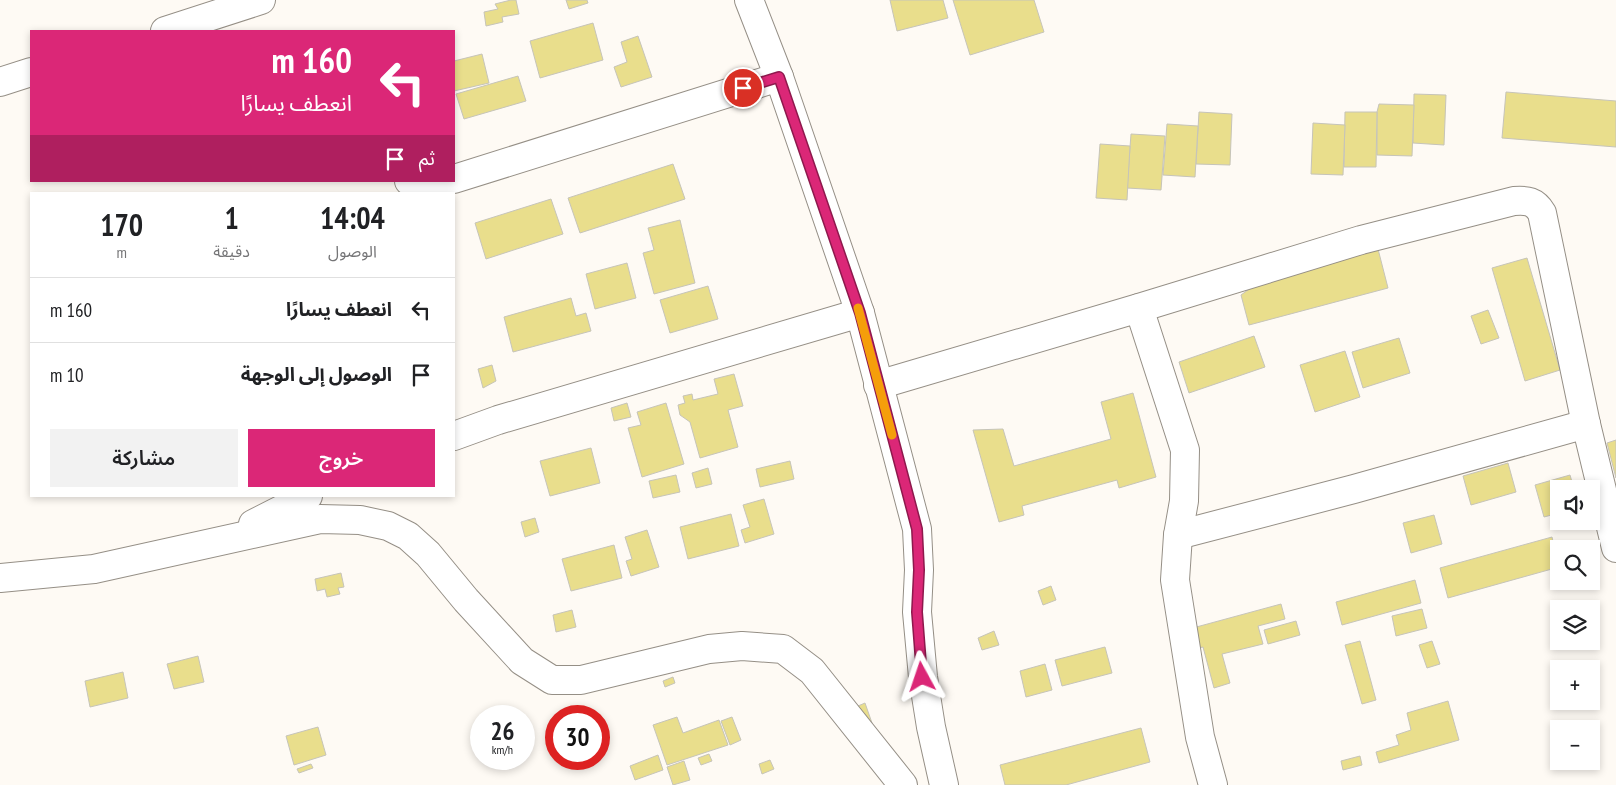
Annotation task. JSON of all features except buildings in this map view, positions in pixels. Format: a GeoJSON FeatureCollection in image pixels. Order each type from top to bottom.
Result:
{"type":"FeatureCollection","features":[{"type":"Feature","properties":{"kind":"street"},"geometry":{"type":"LineString","coordinates":[[171,30],[261,0]]}},
{"type":"Feature","properties":{"kind":"street"},"geometry":{"type":"LineString","coordinates":[[749,0],[779,77],[860,313],[917,529],[919,570],[917,612],[922,677],[944,785]]}},
{"type":"Feature","properties":{"kind":"street"},"geometry":{"type":"LineString","coordinates":[[0,82],[30,72]]}},
{"type":"Feature","properties":{"kind":"street"},"geometry":{"type":"LineString","coordinates":[[455,179],[779,77]]}},
{"type":"Feature","properties":{"kind":"street"},"geometry":{"type":"LineString","coordinates":[[414,182],[425,184],[439,182]]}},
{"type":"Feature","properties":{"kind":"street"},"geometry":{"type":"LineString","coordinates":[[878,385],[1361,240],[1514,201],[1532,202],[1538,206],[1542,213],[1586,424],[1616,548]]}},
{"type":"Feature","properties":{"kind":"street"},"geometry":{"type":"LineString","coordinates":[[1139,308],[1184,450],[1184,501],[1178,536],[1175,580],[1200,737],[1214,785]]}},
{"type":"Feature","properties":{"kind":"street"},"geometry":{"type":"LineString","coordinates":[[455,436],[508,417],[860,313]]}},
{"type":"Feature","properties":{"kind":"street"},"geometry":{"type":"LineString","coordinates":[[1178,536],[1586,424]]}},
{"type":"Feature","properties":{"kind":"street"},"geometry":{"type":"LineString","coordinates":[[219,542],[306,497]]}},
{"type":"Feature","properties":{"kind":"street"},"geometry":{"type":"LineString","coordinates":[[0,578],[94,569],[320,519],[360,520],[388,526],[408,536],[428,554],[466,600],[522,661],[552,680],[580,680],[710,649],[742,646],[783,649],[812,672],[903,785]]}},
{"type":"Feature","properties":{"kind":"slow traffic"},"geometry":{"type":"LineString","coordinates":[[858,308],[892,435]]}},
{"type":"Feature","properties":{"kind":"route"},"geometry":{"type":"LineString","coordinates":[[743,88],[779,77],[860,313],[917,529],[919,570],[917,612],[922,677]]}}]}
